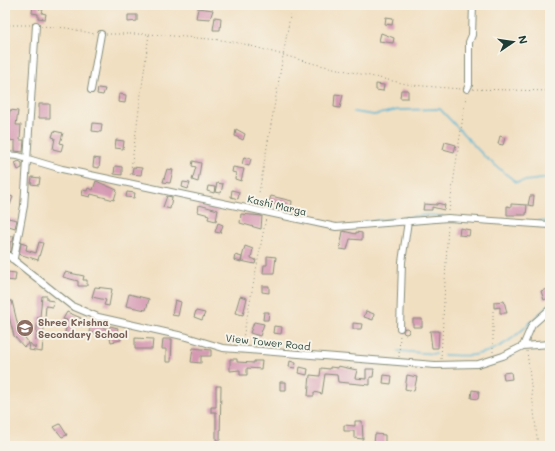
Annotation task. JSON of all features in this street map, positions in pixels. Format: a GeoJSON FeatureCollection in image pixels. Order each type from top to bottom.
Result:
{"type":"FeatureCollection","features":[{"type":"Feature","properties":{"kind":"street"},"geometry":{"type":"LineString","coordinates":[[467,89],[469,85],[469,42],[472,36],[473,5]]}},
{"type":"Feature","properties":{"kind":"street"},"geometry":{"type":"LineString","coordinates":[[12,259],[14,258],[24,206],[36,25]]}},
{"type":"Feature","properties":{"kind":"street"},"geometry":{"type":"LineString","coordinates":[[91,90],[101,34]]}},
{"type":"Feature","properties":{"kind":"street","name":"Kashi Marga"},"geometry":{"type":"LineString","coordinates":[[5,155],[28,158],[62,169],[256,210],[267,214],[336,227],[448,218],[550,224]]}},
{"type":"Feature","properties":{"kind":"street"},"geometry":{"type":"LineString","coordinates":[[400,328],[402,262],[408,221]]}},
{"type":"Feature","properties":{"kind":"street","name":"View Tower Road"},"geometry":{"type":"LineString","coordinates":[[5,253],[66,302],[98,317],[187,337],[223,348],[400,364],[441,365],[478,364],[494,360],[526,347],[550,344]]}},
{"type":"Feature","properties":{"kind":"street"},"geometry":{"type":"LineString","coordinates":[[526,347],[532,325],[550,309]]}},
{"type":"Feature","properties":{"kind":"path"},"geometry":{"type":"LineString","coordinates":[[256,210],[292,5]]}},
{"type":"Feature","properties":{"kind":"path"},"geometry":{"type":"LineString","coordinates":[[5,25],[36,25],[67,28],[101,34],[149,34],[222,40],[244,44],[282,56],[411,85],[467,89],[550,91]]}},
{"type":"Feature","properties":{"kind":"path"},"geometry":{"type":"LineString","coordinates":[[130,184],[149,34]]}},
{"type":"Feature","properties":{"kind":"path"},"geometry":{"type":"LineString","coordinates":[[441,365],[448,218],[460,128],[467,89]]}},
{"type":"Feature","properties":{"kind":"path"},"geometry":{"type":"LineString","coordinates":[[240,350],[267,214]]}},
{"type":"Feature","properties":{"kind":"path"},"geometry":{"type":"LineString","coordinates":[[493,311],[494,360]]}},
{"type":"Feature","properties":{"kind":"path"},"geometry":{"type":"LineString","coordinates":[[400,328],[398,352],[400,364]]}},
{"type":"Feature","properties":{"kind":"path"},"geometry":{"type":"LineString","coordinates":[[526,347],[538,446]]}},
{"type":"Feature","properties":{"kind":"building"},"geometry":{"type":"Polygon","coordinates":[[[33,5],[39,5],[39,9],[43,10],[42,13],[46,14],[45,19],[38,18],[38,14],[32,13],[33,5]]]}},
{"type":"Feature","properties":{"kind":"building"},"geometry":{"type":"Polygon","coordinates":[[[198,8],[213,10],[210,19],[196,18],[198,8]]]}},
{"type":"Feature","properties":{"kind":"building"},"geometry":{"type":"Polygon","coordinates":[[[128,15],[137,15],[137,21],[128,22],[128,15]]]}},
{"type":"Feature","properties":{"kind":"building"},"geometry":{"type":"Polygon","coordinates":[[[215,17],[221,18],[220,30],[213,30],[215,17]]]}},
{"type":"Feature","properties":{"kind":"building"},"geometry":{"type":"Polygon","coordinates":[[[386,17],[393,18],[392,25],[385,24],[386,17]]]}},
{"type":"Feature","properties":{"kind":"building"},"geometry":{"type":"Polygon","coordinates":[[[381,33],[394,38],[393,43],[379,41],[381,33]]]}},
{"type":"Feature","properties":{"kind":"building"},"geometry":{"type":"Polygon","coordinates":[[[376,84],[384,85],[383,91],[376,90],[376,84]]]}},
{"type":"Feature","properties":{"kind":"building"},"geometry":{"type":"Polygon","coordinates":[[[98,88],[105,89],[103,95],[97,94],[98,88]]]}},
{"type":"Feature","properties":{"kind":"building"},"geometry":{"type":"Polygon","coordinates":[[[401,90],[408,90],[408,98],[400,98],[401,90]]]}},
{"type":"Feature","properties":{"kind":"building"},"geometry":{"type":"Polygon","coordinates":[[[119,94],[126,95],[125,103],[118,102],[119,94]]]}},
{"type":"Feature","properties":{"kind":"building"},"geometry":{"type":"Polygon","coordinates":[[[335,94],[343,95],[340,108],[334,107],[335,94]]]}},
{"type":"Feature","properties":{"kind":"building"},"geometry":{"type":"Polygon","coordinates":[[[39,104],[50,104],[50,118],[39,118],[39,104]]]}},
{"type":"Feature","properties":{"kind":"building"},"geometry":{"type":"Polygon","coordinates":[[[10,110],[18,111],[16,125],[21,125],[20,140],[24,140],[23,152],[15,151],[15,141],[5,139],[10,110]]]}},
{"type":"Feature","properties":{"kind":"building"},"geometry":{"type":"Polygon","coordinates":[[[93,123],[102,124],[101,132],[92,131],[93,123]]]}},
{"type":"Feature","properties":{"kind":"building"},"geometry":{"type":"Polygon","coordinates":[[[236,129],[245,134],[243,140],[235,136],[236,129]]]}},
{"type":"Feature","properties":{"kind":"building"},"geometry":{"type":"Polygon","coordinates":[[[54,131],[63,133],[60,143],[63,144],[61,151],[53,149],[55,138],[52,137],[54,131]]]}},
{"type":"Feature","properties":{"kind":"building"},"geometry":{"type":"Polygon","coordinates":[[[500,136],[505,138],[503,145],[498,144],[500,136]]]}},
{"type":"Feature","properties":{"kind":"building"},"geometry":{"type":"Polygon","coordinates":[[[116,140],[124,141],[123,149],[115,148],[116,140]]]}},
{"type":"Feature","properties":{"kind":"building"},"geometry":{"type":"Polygon","coordinates":[[[445,142],[456,145],[454,152],[443,149],[445,142]]]}},
{"type":"Feature","properties":{"kind":"building"},"geometry":{"type":"Polygon","coordinates":[[[244,157],[251,159],[249,166],[242,164],[244,157]]]}},
{"type":"Feature","properties":{"kind":"building"},"geometry":{"type":"Polygon","coordinates":[[[94,158],[100,159],[99,168],[93,167],[94,158]]]}},
{"type":"Feature","properties":{"kind":"building"},"geometry":{"type":"Polygon","coordinates":[[[19,161],[22,163],[22,168],[18,170],[15,163],[19,161]]]}},
{"type":"Feature","properties":{"kind":"building"},"geometry":{"type":"Polygon","coordinates":[[[193,161],[201,163],[198,182],[192,180],[196,167],[192,166],[193,161]]]}},
{"type":"Feature","properties":{"kind":"building"},"geometry":{"type":"Polygon","coordinates":[[[115,166],[122,167],[122,175],[114,174],[115,166]]]}},
{"type":"Feature","properties":{"kind":"building"},"geometry":{"type":"Polygon","coordinates":[[[133,167],[142,168],[141,175],[132,174],[133,167]]]}},
{"type":"Feature","properties":{"kind":"building"},"geometry":{"type":"Polygon","coordinates":[[[233,167],[244,169],[241,181],[235,179],[236,173],[232,172],[233,167]]]}},
{"type":"Feature","properties":{"kind":"building"},"geometry":{"type":"Polygon","coordinates":[[[167,169],[173,170],[170,183],[163,182],[167,169]]]}},
{"type":"Feature","properties":{"kind":"building"},"geometry":{"type":"Polygon","coordinates":[[[32,177],[40,178],[39,185],[31,184],[32,177]]]}},
{"type":"Feature","properties":{"kind":"building"},"geometry":{"type":"Polygon","coordinates":[[[96,181],[117,190],[114,200],[91,194],[90,197],[82,195],[83,190],[87,191],[88,188],[93,190],[96,181]]]}},
{"type":"Feature","properties":{"kind":"building"},"geometry":{"type":"Polygon","coordinates":[[[183,182],[190,183],[188,189],[182,187],[183,182]]]}},
{"type":"Feature","properties":{"kind":"building"},"geometry":{"type":"Polygon","coordinates":[[[217,183],[223,184],[221,193],[215,192],[217,183]]]}},
{"type":"Feature","properties":{"kind":"building"},"geometry":{"type":"Polygon","coordinates":[[[208,186],[215,187],[214,193],[207,191],[208,186]]]}},
{"type":"Feature","properties":{"kind":"building"},"geometry":{"type":"Polygon","coordinates":[[[232,190],[239,192],[238,199],[231,197],[232,190]]]}},
{"type":"Feature","properties":{"kind":"building"},"geometry":{"type":"Polygon","coordinates":[[[127,192],[135,193],[134,198],[126,197],[127,192]]]}},
{"type":"Feature","properties":{"kind":"building"},"geometry":{"type":"Polygon","coordinates":[[[5,194],[13,197],[10,205],[5,203],[5,194]]]}},
{"type":"Feature","properties":{"kind":"building"},"geometry":{"type":"Polygon","coordinates":[[[167,196],[172,197],[170,209],[163,207],[167,196]]]}},
{"type":"Feature","properties":{"kind":"building"},"geometry":{"type":"Polygon","coordinates":[[[271,196],[292,201],[291,209],[269,202],[271,196]]]}},
{"type":"Feature","properties":{"kind":"building"},"geometry":{"type":"Polygon","coordinates":[[[530,196],[534,196],[533,206],[528,205],[530,196]]]}},
{"type":"Feature","properties":{"kind":"building"},"geometry":{"type":"Polygon","coordinates":[[[437,203],[445,205],[444,210],[432,207],[432,210],[423,210],[424,204],[437,205],[437,203]]]}},
{"type":"Feature","properties":{"kind":"building"},"geometry":{"type":"Polygon","coordinates":[[[511,204],[527,205],[526,215],[507,215],[507,206],[511,207],[511,204]]]}},
{"type":"Feature","properties":{"kind":"building"},"geometry":{"type":"Polygon","coordinates":[[[199,205],[218,210],[216,221],[208,219],[209,215],[198,212],[199,205]]]}},
{"type":"Feature","properties":{"kind":"building"},"geometry":{"type":"Polygon","coordinates":[[[241,214],[262,216],[261,229],[240,223],[241,214]]]}},
{"type":"Feature","properties":{"kind":"building"},"geometry":{"type":"Polygon","coordinates":[[[8,218],[17,220],[15,228],[6,225],[8,218]]]}},
{"type":"Feature","properties":{"kind":"building"},"geometry":{"type":"Polygon","coordinates":[[[218,223],[223,225],[220,233],[215,232],[218,223]]]}},
{"type":"Feature","properties":{"kind":"building"},"geometry":{"type":"Polygon","coordinates":[[[460,228],[470,230],[469,236],[459,235],[460,228]]]}},
{"type":"Feature","properties":{"kind":"building"},"geometry":{"type":"Polygon","coordinates":[[[343,231],[356,234],[356,232],[362,233],[362,240],[350,239],[347,250],[340,249],[343,231]]]}},
{"type":"Feature","properties":{"kind":"building"},"geometry":{"type":"Polygon","coordinates":[[[11,236],[14,236],[11,252],[9,250],[11,236]]]}},
{"type":"Feature","properties":{"kind":"building"},"geometry":{"type":"Polygon","coordinates":[[[39,242],[43,243],[38,260],[19,254],[21,243],[27,245],[26,250],[36,253],[39,242]]]}},
{"type":"Feature","properties":{"kind":"building"},"geometry":{"type":"Polygon","coordinates":[[[245,246],[253,249],[251,258],[256,260],[255,264],[241,261],[245,246]]]}},
{"type":"Feature","properties":{"kind":"building"},"geometry":{"type":"Polygon","coordinates":[[[235,255],[242,257],[241,262],[234,260],[235,255]]]}},
{"type":"Feature","properties":{"kind":"building"},"geometry":{"type":"Polygon","coordinates":[[[267,256],[276,257],[274,273],[263,273],[264,265],[267,265],[267,256]]]}},
{"type":"Feature","properties":{"kind":"building"},"geometry":{"type":"Polygon","coordinates":[[[7,272],[16,273],[15,281],[6,280],[7,272]]]}},
{"type":"Feature","properties":{"kind":"building"},"geometry":{"type":"Polygon","coordinates":[[[65,272],[84,276],[83,280],[87,280],[87,286],[78,286],[78,281],[63,277],[65,272]]]}},
{"type":"Feature","properties":{"kind":"building"},"geometry":{"type":"Polygon","coordinates":[[[262,286],[269,286],[269,293],[262,292],[262,286]]]}},
{"type":"Feature","properties":{"kind":"building"},"geometry":{"type":"Polygon","coordinates":[[[95,287],[112,289],[109,306],[104,305],[106,300],[92,297],[95,287]]]}},
{"type":"Feature","properties":{"kind":"building"},"geometry":{"type":"Polygon","coordinates":[[[550,288],[550,297],[544,300],[541,291],[550,288]]]}},
{"type":"Feature","properties":{"kind":"building"},"geometry":{"type":"Polygon","coordinates":[[[129,294],[149,299],[146,310],[126,306],[129,294]]]}},
{"type":"Feature","properties":{"kind":"building"},"geometry":{"type":"Polygon","coordinates":[[[42,296],[47,296],[47,300],[54,301],[53,307],[46,306],[42,352],[29,350],[30,343],[35,349],[38,317],[40,317],[42,296]]]}},
{"type":"Feature","properties":{"kind":"building"},"geometry":{"type":"Polygon","coordinates":[[[240,296],[247,298],[243,315],[235,313],[240,296]]]}},
{"type":"Feature","properties":{"kind":"building"},"geometry":{"type":"Polygon","coordinates":[[[175,300],[181,302],[178,316],[172,315],[175,300]]]}},
{"type":"Feature","properties":{"kind":"building"},"geometry":{"type":"Polygon","coordinates":[[[5,301],[12,301],[19,330],[29,343],[24,347],[14,336],[5,301]]]}},
{"type":"Feature","properties":{"kind":"building"},"geometry":{"type":"Polygon","coordinates":[[[504,301],[507,313],[500,313],[500,307],[494,308],[494,302],[504,301]]]}},
{"type":"Feature","properties":{"kind":"building"},"geometry":{"type":"Polygon","coordinates":[[[196,311],[205,313],[202,320],[194,317],[196,311]]]}},
{"type":"Feature","properties":{"kind":"building"},"geometry":{"type":"Polygon","coordinates":[[[366,311],[374,314],[373,320],[364,317],[366,311]]]}},
{"type":"Feature","properties":{"kind":"building"},"geometry":{"type":"Polygon","coordinates":[[[67,312],[81,318],[79,324],[72,323],[70,334],[65,333],[67,320],[63,319],[67,312]]]}},
{"type":"Feature","properties":{"kind":"building"},"geometry":{"type":"Polygon","coordinates":[[[264,312],[269,312],[268,320],[263,320],[264,312]]]}},
{"type":"Feature","properties":{"kind":"building"},"geometry":{"type":"Polygon","coordinates":[[[413,319],[422,319],[422,327],[413,327],[413,319]]]}},
{"type":"Feature","properties":{"kind":"building"},"geometry":{"type":"Polygon","coordinates":[[[92,321],[101,322],[100,327],[109,329],[110,326],[118,328],[116,334],[120,333],[121,340],[111,342],[110,338],[89,332],[92,321]]]}},
{"type":"Feature","properties":{"kind":"building"},"geometry":{"type":"Polygon","coordinates":[[[254,322],[264,324],[260,336],[250,333],[254,322]]]}},
{"type":"Feature","properties":{"kind":"building"},"geometry":{"type":"Polygon","coordinates":[[[353,323],[362,324],[361,329],[353,329],[353,323]]]}},
{"type":"Feature","properties":{"kind":"building"},"geometry":{"type":"Polygon","coordinates":[[[274,326],[282,327],[281,334],[273,333],[274,326]]]}},
{"type":"Feature","properties":{"kind":"building"},"geometry":{"type":"Polygon","coordinates":[[[406,328],[409,331],[406,334],[403,331],[406,328]]]}},
{"type":"Feature","properties":{"kind":"building"},"geometry":{"type":"Polygon","coordinates":[[[430,331],[439,331],[438,348],[432,348],[430,331]]]}},
{"type":"Feature","properties":{"kind":"building"},"geometry":{"type":"Polygon","coordinates":[[[61,334],[68,334],[67,339],[61,338],[61,334]]]}},
{"type":"Feature","properties":{"kind":"building"},"geometry":{"type":"Polygon","coordinates":[[[135,338],[153,339],[152,349],[135,349],[135,338]]]}},
{"type":"Feature","properties":{"kind":"building"},"geometry":{"type":"Polygon","coordinates":[[[163,339],[172,339],[171,362],[166,362],[166,349],[162,349],[163,339]]]}},
{"type":"Feature","properties":{"kind":"building"},"geometry":{"type":"Polygon","coordinates":[[[193,348],[211,350],[211,356],[201,356],[201,363],[191,362],[193,348]]]}},
{"type":"Feature","properties":{"kind":"building"},"geometry":{"type":"Polygon","coordinates":[[[230,359],[237,359],[237,362],[254,363],[254,361],[262,361],[261,369],[247,368],[247,375],[240,375],[240,370],[230,371],[230,359]]]}},
{"type":"Feature","properties":{"kind":"building"},"geometry":{"type":"Polygon","coordinates":[[[290,361],[296,363],[295,368],[289,367],[290,361]]]}},
{"type":"Feature","properties":{"kind":"building"},"geometry":{"type":"Polygon","coordinates":[[[338,366],[357,370],[355,378],[366,379],[366,369],[374,369],[373,377],[370,377],[370,385],[338,382],[337,375],[325,374],[322,394],[314,392],[314,396],[308,396],[310,375],[320,376],[321,368],[330,369],[330,367],[338,368],[338,366]]]}},
{"type":"Feature","properties":{"kind":"building"},"geometry":{"type":"Polygon","coordinates":[[[300,367],[308,369],[307,375],[299,373],[300,367]]]}},
{"type":"Feature","properties":{"kind":"building"},"geometry":{"type":"Polygon","coordinates":[[[511,372],[512,379],[504,380],[503,373],[511,372]]]}},
{"type":"Feature","properties":{"kind":"building"},"geometry":{"type":"Polygon","coordinates":[[[384,375],[392,376],[391,384],[383,383],[384,375]]]}},
{"type":"Feature","properties":{"kind":"building"},"geometry":{"type":"Polygon","coordinates":[[[407,375],[417,377],[414,391],[405,389],[407,375]]]}},
{"type":"Feature","properties":{"kind":"building"},"geometry":{"type":"Polygon","coordinates":[[[280,382],[286,382],[286,390],[280,390],[280,382]]]}},
{"type":"Feature","properties":{"kind":"building"},"geometry":{"type":"Polygon","coordinates":[[[216,386],[221,386],[220,440],[216,440],[216,412],[211,412],[211,407],[216,407],[216,386]]]}},
{"type":"Feature","properties":{"kind":"building"},"geometry":{"type":"Polygon","coordinates":[[[472,390],[479,391],[478,399],[471,398],[472,390]]]}},
{"type":"Feature","properties":{"kind":"building"},"geometry":{"type":"Polygon","coordinates":[[[355,421],[362,421],[363,439],[354,438],[354,431],[344,431],[344,425],[355,426],[355,421]]]}},
{"type":"Feature","properties":{"kind":"building"},"geometry":{"type":"Polygon","coordinates":[[[60,424],[67,435],[62,437],[54,427],[60,424]]]}},
{"type":"Feature","properties":{"kind":"building"},"geometry":{"type":"Polygon","coordinates":[[[375,434],[385,435],[385,444],[374,443],[375,434]]]}},
{"type":"Feature","properties":{"kind":"waterway"},"geometry":{"type":"LineString","coordinates":[[354,112],[374,115],[398,110],[440,109],[485,157],[516,182],[550,178]]}},
{"type":"Feature","properties":{"kind":"waterway"},"geometry":{"type":"LineString","coordinates":[[549,221],[550,214]]}},
{"type":"Feature","properties":{"kind":"waterway"},"geometry":{"type":"LineString","coordinates":[[361,222],[426,215],[443,216]]}},
{"type":"Feature","properties":{"kind":"waterway"},"geometry":{"type":"LineString","coordinates":[[538,221],[550,222]]}},
{"type":"Feature","properties":{"kind":"waterway"},"geometry":{"type":"LineString","coordinates":[[444,355],[465,356],[489,351],[509,341],[550,304]]}},
{"type":"Feature","properties":{"kind":"waterway"},"geometry":{"type":"LineString","coordinates":[[398,351],[436,354]]}},
{"type":"Feature","properties":{"kind":"place","name":"Shree Krishna Secondary School"},"geometry":{"type":"Point","coordinates":[25,328]}}]}
